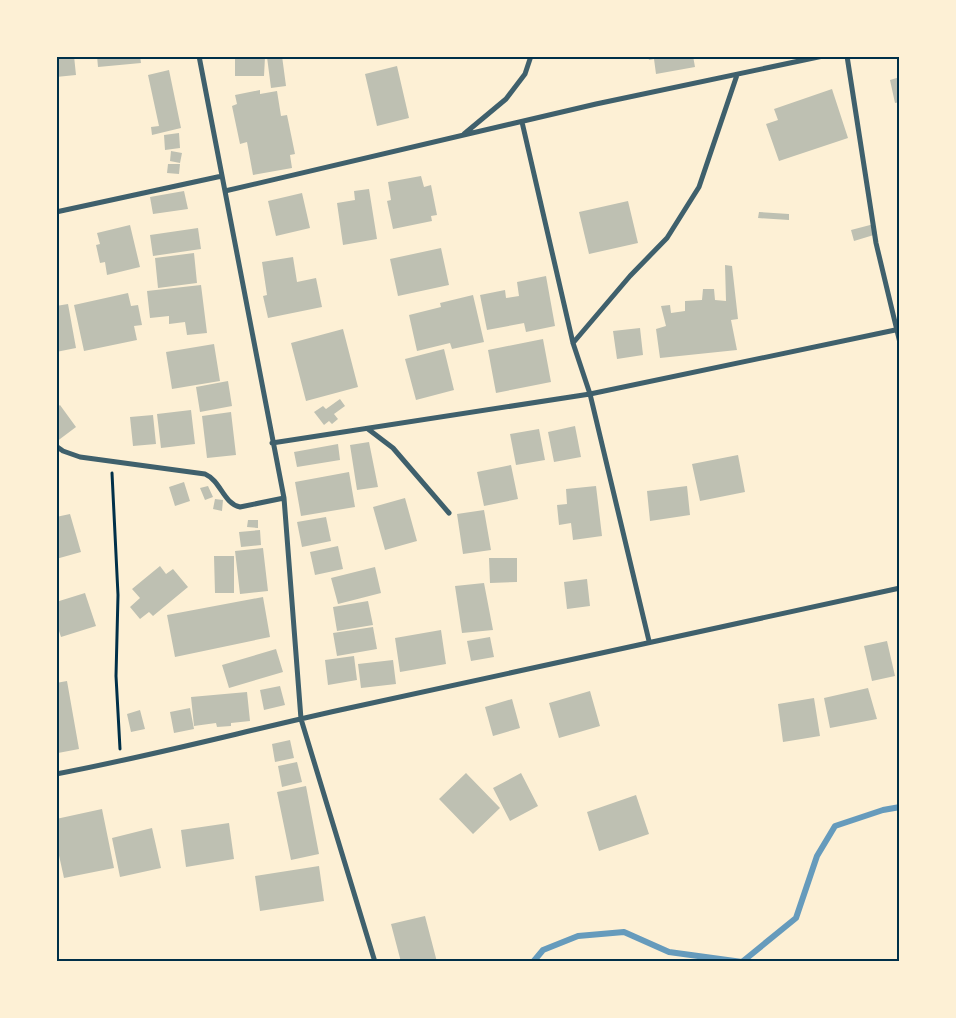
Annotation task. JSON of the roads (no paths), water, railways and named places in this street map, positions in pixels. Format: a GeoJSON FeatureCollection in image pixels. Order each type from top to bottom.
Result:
{"type":"FeatureCollection","features":[{"type":"Feature","properties":{"kind":"street"},"geometry":{"type":"LineString","coordinates":[[199,56],[284,498],[301,719],[375,962]]}},
{"type":"Feature","properties":{"kind":"street"},"geometry":{"type":"LineString","coordinates":[[461,136],[506,99],[525,74],[530,56]]}},
{"type":"Feature","properties":{"kind":"street"},"geometry":{"type":"LineString","coordinates":[[225,191],[596,104],[823,56]]}},
{"type":"Feature","properties":{"kind":"street"},"geometry":{"type":"LineString","coordinates":[[846,56],[876,244],[900,343]]}},
{"type":"Feature","properties":{"kind":"street"},"geometry":{"type":"LineString","coordinates":[[573,343],[630,276],[666,238],[699,187],[737,75]]}},
{"type":"Feature","properties":{"kind":"street"},"geometry":{"type":"LineString","coordinates":[[522,122],[573,343],[590,394],[650,641]]}},
{"type":"Feature","properties":{"kind":"street"},"geometry":{"type":"LineString","coordinates":[[56,212],[222,176]]}},
{"type":"Feature","properties":{"kind":"street"},"geometry":{"type":"LineString","coordinates":[[272,443],[590,394],[898,329]]}},
{"type":"Feature","properties":{"kind":"street"},"geometry":{"type":"LineString","coordinates":[[367,429],[393,448],[449,513]]}},
{"type":"Feature","properties":{"kind":"street"},"geometry":{"type":"LineString","coordinates":[[56,446],[71,454],[111,462],[205,474],[217,482],[228,500],[240,507],[284,498]]}},
{"type":"Feature","properties":{"kind":"street"},"geometry":{"type":"LineString","coordinates":[[56,774],[121,762],[301,719],[650,641],[900,588]]}},
{"type":"Feature","properties":{"kind":"waterway"},"geometry":{"type":"LineString","coordinates":[[533,962],[543,950],[578,936],[624,932],[669,952],[742,962],[796,918],[817,856],[835,826],[883,810],[900,807]]}}]}
